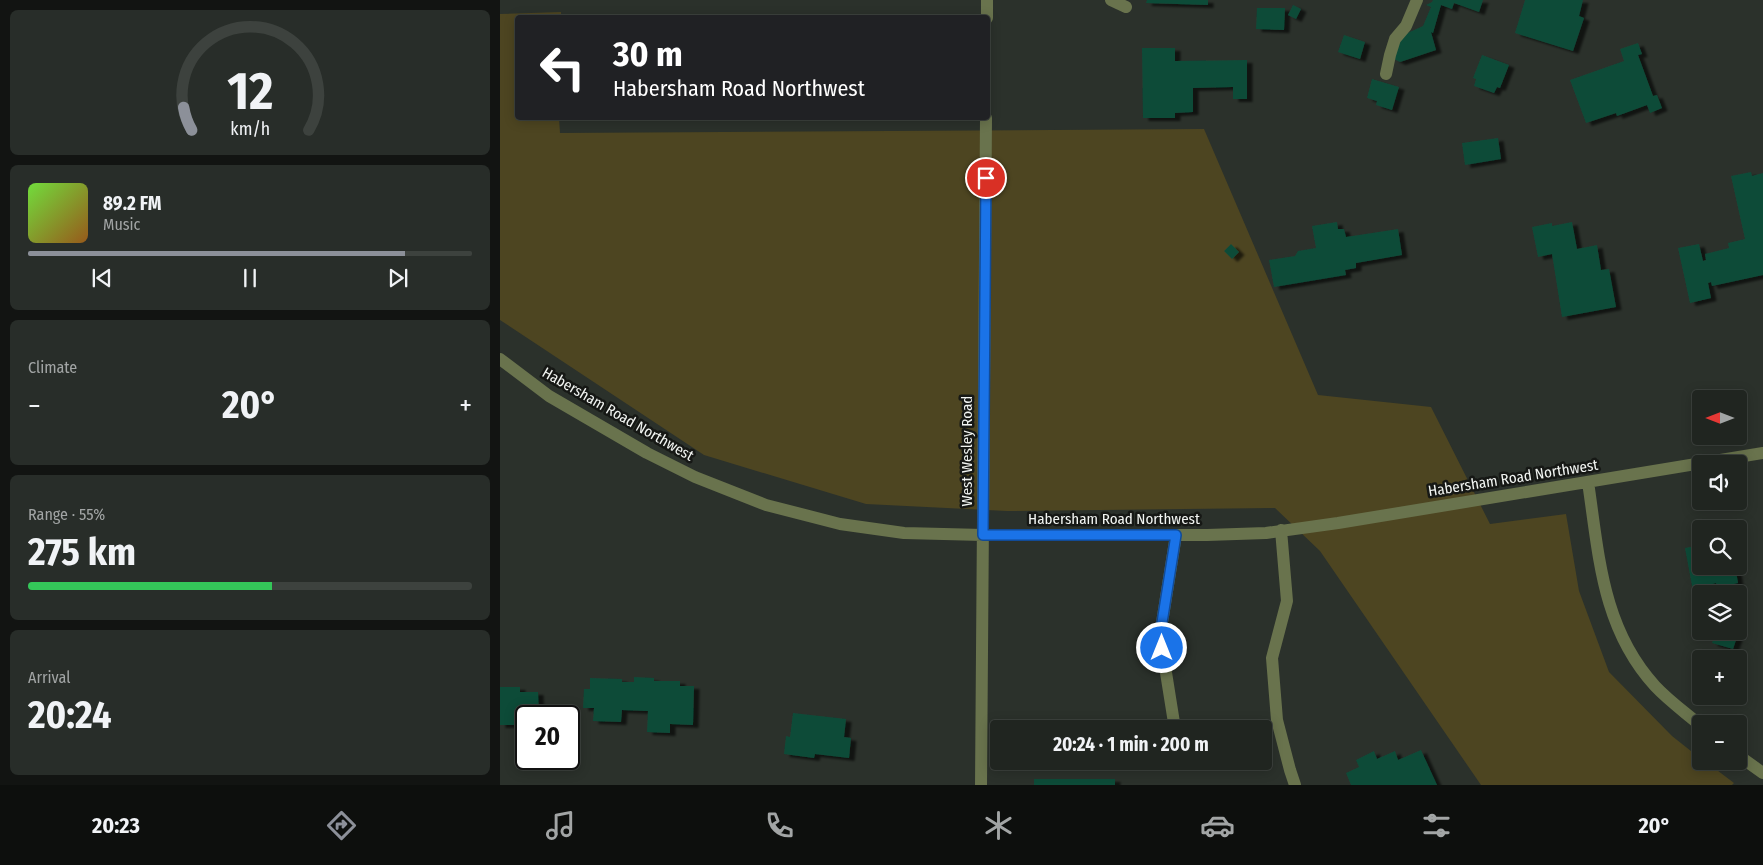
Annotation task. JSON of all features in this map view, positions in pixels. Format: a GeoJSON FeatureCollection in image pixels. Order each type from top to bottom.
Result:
{"type":"FeatureCollection","features":[{"type":"Feature","properties":{"kind":"street"},"geometry":{"type":"LineString","coordinates":[[986,15],[987,0]]}},
{"type":"Feature","properties":{"kind":"street"},"geometry":{"type":"LineString","coordinates":[[1111,0],[1126,8]]}},
{"type":"Feature","properties":{"kind":"street"},"geometry":{"type":"LineString","coordinates":[[1386,74],[1396,39],[1406,26],[1417,0]]}},
{"type":"Feature","properties":{"kind":"street","name":"West Wesley Road"},"geometry":{"type":"LineString","coordinates":[[982,785],[986,120]]}},
{"type":"Feature","properties":{"kind":"street","name":"Habersham Road Northwest"},"geometry":{"type":"LineString","coordinates":[[500,359],[549,396],[647,453],[695,478],[766,505],[840,524],[904,533],[1217,535],[1282,530],[1763,453]]}},
{"type":"Feature","properties":{"kind":"street"},"geometry":{"type":"LineString","coordinates":[[1588,482],[1610,611],[1628,651],[1655,686],[1692,718]]}},
{"type":"Feature","properties":{"kind":"street"},"geometry":{"type":"LineString","coordinates":[[1282,530],[1287,601],[1272,658],[1278,720],[1290,770],[1296,785]]}},
{"type":"Feature","properties":{"kind":"street"},"geometry":{"type":"LineString","coordinates":[[1174,720],[1160,635],[1176,535]]}},
{"type":"Feature","properties":{"kind":"street"},"geometry":{"type":"LineString","coordinates":[[1747,762],[1763,773]]}},
{"type":"Feature","properties":{"kind":"shaded area"},"geometry":{"type":"Polygon","coordinates":[[[561,12],[561,15],[515,15],[515,120],[559,120],[560,133],[1204,129],[1318,395],[1431,407],[1490,524],[1566,514],[1579,591],[1609,672],[1672,736],[1692,752],[1692,770],[1717,770],[1734,783],[1732,785],[1481,785],[1320,551],[1275,508],[1007,511],[866,504],[704,455],[500,320],[500,14],[561,12]]]}},
{"type":"Feature","properties":{"kind":"building"},"geometry":{"type":"Polygon","coordinates":[[[1147,0],[1208,0],[1208,5],[1146,3],[1147,0]]]}},
{"type":"Feature","properties":{"kind":"building"},"geometry":{"type":"Polygon","coordinates":[[[1433,0],[1483,0],[1479,12],[1454,3],[1452,9],[1441,5],[1433,33],[1431,32],[1436,50],[1400,62],[1394,59],[1401,36],[1423,26],[1431,7],[1426,5],[1433,0]]]}},
{"type":"Feature","properties":{"kind":"building"},"geometry":{"type":"Polygon","coordinates":[[[1525,0],[1583,0],[1579,16],[1584,18],[1573,51],[1515,33],[1525,0]]]}},
{"type":"Feature","properties":{"kind":"building"},"geometry":{"type":"Polygon","coordinates":[[[1293,5],[1301,9],[1296,19],[1288,15],[1293,5]]]}},
{"type":"Feature","properties":{"kind":"building"},"geometry":{"type":"Polygon","coordinates":[[[1257,8],[1285,8],[1284,30],[1256,29],[1257,8]]]}},
{"type":"Feature","properties":{"kind":"building"},"geometry":{"type":"Polygon","coordinates":[[[1344,35],[1365,42],[1360,59],[1338,52],[1344,35]]]}},
{"type":"Feature","properties":{"kind":"building"},"geometry":{"type":"Polygon","coordinates":[[[1638,43],[1642,54],[1638,55],[1653,96],[1657,95],[1662,108],[1650,113],[1647,105],[1617,116],[1616,113],[1586,123],[1570,80],[1624,61],[1620,49],[1638,43]]]}},
{"type":"Feature","properties":{"kind":"building"},"geometry":{"type":"Polygon","coordinates":[[[1142,48],[1175,48],[1175,61],[1247,60],[1247,99],[1233,99],[1233,87],[1193,88],[1193,112],[1175,113],[1175,118],[1143,118],[1142,48]]]}},
{"type":"Feature","properties":{"kind":"building"},"geometry":{"type":"Polygon","coordinates":[[[1482,55],[1509,65],[1500,88],[1497,87],[1494,93],[1474,86],[1476,79],[1473,78],[1482,55]]]}},
{"type":"Feature","properties":{"kind":"building"},"geometry":{"type":"Polygon","coordinates":[[[1372,79],[1399,87],[1392,110],[1376,105],[1377,101],[1367,98],[1372,79]]]}},
{"type":"Feature","properties":{"kind":"building"},"geometry":{"type":"Polygon","coordinates":[[[1498,138],[1501,159],[1465,165],[1462,143],[1498,138]]]}},
{"type":"Feature","properties":{"kind":"building"},"geometry":{"type":"Polygon","coordinates":[[[1751,172],[1752,176],[1763,173],[1763,275],[1712,286],[1711,282],[1708,283],[1711,298],[1690,303],[1678,248],[1699,244],[1703,261],[1706,260],[1705,254],[1729,248],[1728,243],[1745,239],[1731,176],[1751,172]]]}},
{"type":"Feature","properties":{"kind":"building"},"geometry":{"type":"Polygon","coordinates":[[[1337,222],[1338,229],[1344,229],[1346,237],[1398,229],[1402,255],[1356,263],[1356,268],[1345,270],[1346,275],[1274,287],[1269,260],[1295,256],[1298,251],[1316,248],[1312,226],[1337,222]]]}},
{"type":"Feature","properties":{"kind":"building"},"geometry":{"type":"Polygon","coordinates":[[[1572,222],[1577,249],[1597,245],[1601,270],[1609,269],[1616,307],[1562,317],[1552,254],[1538,257],[1532,227],[1572,222]]]}},
{"type":"Feature","properties":{"kind":"building"},"geometry":{"type":"Polygon","coordinates":[[[1231,244],[1239,252],[1232,259],[1224,251],[1231,244]]]}},
{"type":"Feature","properties":{"kind":"building"},"geometry":{"type":"Polygon","coordinates":[[[1692,547],[1692,575],[1737,575],[1738,583],[1730,585],[1716,585],[1716,583],[1692,586],[1685,548],[1692,547]]]}},
{"type":"Feature","properties":{"kind":"building"},"geometry":{"type":"Polygon","coordinates":[[[1713,640],[1736,640],[1733,649],[1712,643],[1713,640]]]}},
{"type":"Feature","properties":{"kind":"building"},"geometry":{"type":"Polygon","coordinates":[[[634,677],[654,678],[654,681],[680,681],[680,686],[694,686],[693,725],[670,724],[670,733],[647,732],[648,711],[622,710],[621,722],[593,721],[594,708],[583,708],[584,689],[590,689],[590,678],[622,679],[622,682],[634,682],[634,677]]]}},
{"type":"Feature","properties":{"kind":"building"},"geometry":{"type":"Polygon","coordinates":[[[500,687],[520,687],[520,692],[538,692],[539,705],[515,705],[515,725],[500,725],[500,687]]]}},
{"type":"Feature","properties":{"kind":"building"},"geometry":{"type":"Polygon","coordinates":[[[793,713],[846,719],[844,737],[851,738],[849,758],[815,754],[814,758],[784,754],[786,736],[790,737],[793,713]]]}},
{"type":"Feature","properties":{"kind":"building"},"geometry":{"type":"Polygon","coordinates":[[[1421,750],[1437,785],[1351,785],[1346,773],[1359,767],[1356,760],[1374,751],[1377,759],[1395,751],[1398,760],[1421,750]]]}},
{"type":"Feature","properties":{"kind":"building"},"geometry":{"type":"Polygon","coordinates":[[[1034,779],[1115,779],[1115,785],[1034,785],[1034,779]]]}},
{"type":"Feature","properties":{"kind":"route"},"geometry":{"type":"LineString","coordinates":[[986,178],[983,535],[1176,535],[1160,635],[1162,648]]}}]}
